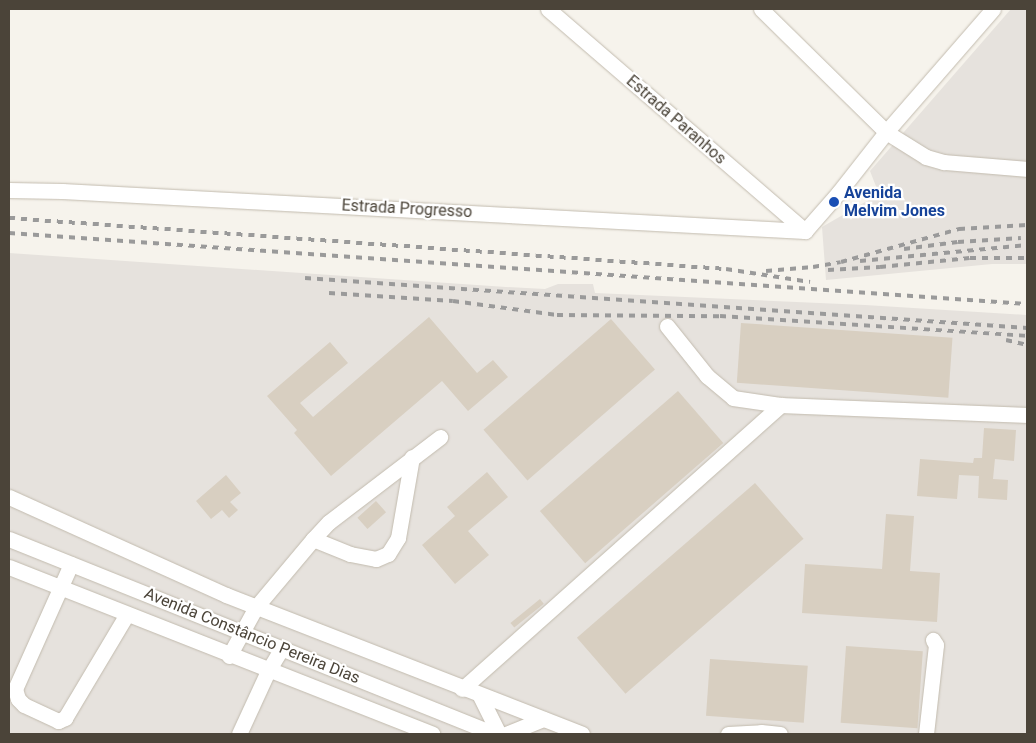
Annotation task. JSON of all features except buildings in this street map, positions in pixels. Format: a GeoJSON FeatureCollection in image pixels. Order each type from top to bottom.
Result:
{"type":"FeatureCollection","features":[{"type":"Feature","properties":{"kind":"street","name":"Estrada Paranhos"},"geometry":{"type":"LineString","coordinates":[[548,9],[805,231]]}},
{"type":"Feature","properties":{"kind":"street"},"geometry":{"type":"LineString","coordinates":[[761,9],[886,132],[926,157],[944,162],[1027,169]]}},
{"type":"Feature","properties":{"kind":"street"},"geometry":{"type":"LineString","coordinates":[[805,231],[839,192],[886,132],[993,9]]}},
{"type":"Feature","properties":{"kind":"street","name":"Estrada Progresso"},"geometry":{"type":"LineString","coordinates":[[9,190],[81,192],[805,231]]}},
{"type":"Feature","properties":{"kind":"street"},"geometry":{"type":"LineString","coordinates":[[667,326],[707,376],[733,398],[781,405],[1027,415]]}},
{"type":"Feature","properties":{"kind":"street"},"geometry":{"type":"LineString","coordinates":[[462,689],[781,405]]}},
{"type":"Feature","properties":{"kind":"street"},"geometry":{"type":"LineString","coordinates":[[229,656],[256,607],[329,522],[440,437]]}},
{"type":"Feature","properties":{"kind":"street"},"geometry":{"type":"LineString","coordinates":[[313,539],[350,554],[376,559],[388,554],[398,538],[412,457]]}},
{"type":"Feature","properties":{"kind":"street"},"geometry":{"type":"LineString","coordinates":[[9,497],[256,607],[462,689],[582,734]]}},
{"type":"Feature","properties":{"kind":"street","name":"Avenida Constâncio Pereira Dias"},"geometry":{"type":"LineString","coordinates":[[9,539],[495,734]]}},
{"type":"Feature","properties":{"kind":"street"},"geometry":{"type":"LineString","coordinates":[[71,564],[15,689],[18,698],[24,705],[58,721],[65,718],[126,614]]}},
{"type":"Feature","properties":{"kind":"street","name":"Avenida Constâncio Pereira Dias"},"geometry":{"type":"LineString","coordinates":[[9,567],[229,656],[432,734]]}},
{"type":"Feature","properties":{"kind":"street"},"geometry":{"type":"LineString","coordinates":[[926,734],[936,645],[933,640]]}},
{"type":"Feature","properties":{"kind":"street"},"geometry":{"type":"LineString","coordinates":[[238,734],[268,671],[282,648]]}},
{"type":"Feature","properties":{"kind":"street"},"geometry":{"type":"LineString","coordinates":[[480,696],[499,734]]}},
{"type":"Feature","properties":{"kind":"street"},"geometry":{"type":"LineString","coordinates":[[506,734],[543,720]]}},
{"type":"Feature","properties":{"kind":"street"},"geometry":{"type":"LineString","coordinates":[[728,734],[761,732],[780,734]]}},
{"type":"Feature","properties":{"kind":"shaded area"},"geometry":{"type":"Polygon","coordinates":[[[1011,9],[1027,9],[1027,264],[992,264],[826,280],[822,227],[879,194],[870,171],[1011,9]]]}},
{"type":"Feature","properties":{"kind":"shaded area"},"geometry":{"type":"Polygon","coordinates":[[[9,253],[506,287],[545,289],[558,284],[593,284],[595,293],[865,305],[1027,315],[1027,734],[9,734],[9,253]]]}},
{"type":"Feature","properties":{"kind":"railway"},"geometry":{"type":"LineString","coordinates":[[9,218],[726,269],[810,282]]}},
{"type":"Feature","properties":{"kind":"railway"},"geometry":{"type":"LineString","coordinates":[[766,271],[813,267],[841,262],[959,229],[1027,225]]}},
{"type":"Feature","properties":{"kind":"railway"},"geometry":{"type":"LineString","coordinates":[[9,233],[1027,304]]}},
{"type":"Feature","properties":{"kind":"railway"},"geometry":{"type":"LineString","coordinates":[[904,249],[958,242],[1021,238]]}},
{"type":"Feature","properties":{"kind":"railway"},"geometry":{"type":"LineString","coordinates":[[860,261],[1027,245]]}},
{"type":"Feature","properties":{"kind":"railway"},"geometry":{"type":"LineString","coordinates":[[828,270],[970,258],[1027,258]]}},
{"type":"Feature","properties":{"kind":"railway"},"geometry":{"type":"LineString","coordinates":[[305,278],[1027,328]]}},
{"type":"Feature","properties":{"kind":"railway"},"geometry":{"type":"LineString","coordinates":[[329,293],[453,301],[557,315],[720,316],[1027,336]]}},
{"type":"Feature","properties":{"kind":"railway"},"geometry":{"type":"LineString","coordinates":[[1006,340],[1027,345]]}},
{"type":"Feature","properties":{"kind":"place","name":"Avenida Melvim Jones"},"geometry":{"type":"Point","coordinates":[834,202]}}]}
